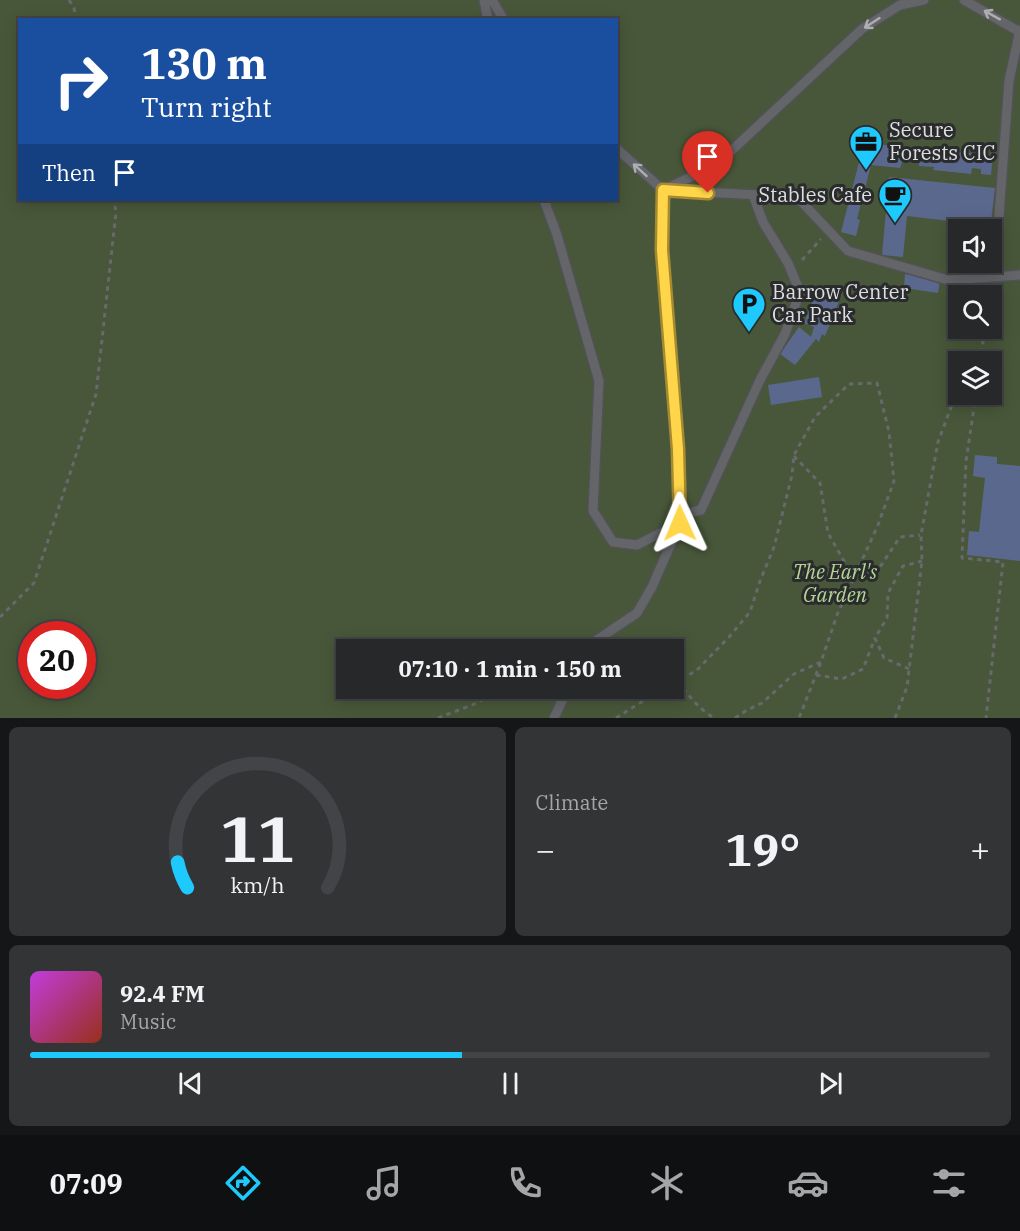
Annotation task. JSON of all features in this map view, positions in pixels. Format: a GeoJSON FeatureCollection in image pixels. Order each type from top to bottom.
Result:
{"type":"FeatureCollection","features":[{"type":"Feature","properties":{"kind":"lane"},"geometry":{"type":"LineString","coordinates":[[484,0],[488,18]]}},
{"type":"Feature","properties":{"kind":"lane"},"geometry":{"type":"LineString","coordinates":[[492,0],[503,18]]}},
{"type":"Feature","properties":{"kind":"lane"},"geometry":{"type":"LineString","coordinates":[[663,190],[716,165],[862,29],[900,4],[924,0]]}},
{"type":"Feature","properties":{"kind":"lane"},"geometry":{"type":"LineString","coordinates":[[964,0],[1020,31],[1009,81],[999,219]]}},
{"type":"Feature","properties":{"kind":"lane"},"geometry":{"type":"LineString","coordinates":[[618,150],[663,190],[797,197],[848,251],[948,280],[1020,275]]}},
{"type":"Feature","properties":{"kind":"lane"},"geometry":{"type":"LineString","coordinates":[[598,639],[637,613],[652,587],[680,519],[678,449],[662,250],[663,190]]}},
{"type":"Feature","properties":{"kind":"lane"},"geometry":{"type":"LineString","coordinates":[[544,201],[557,235],[598,381],[593,511],[613,542],[637,545],[680,519],[701,510],[760,380],[785,334],[800,292],[788,263],[763,222],[753,195]]}},
{"type":"Feature","properties":{"kind":"lane"},"geometry":{"type":"LineString","coordinates":[[554,718],[563,699]]}},
{"type":"Feature","properties":{"kind":"path"},"geometry":{"type":"LineString","coordinates":[[69,0],[74,8],[76,18]]}},
{"type":"Feature","properties":{"kind":"path"},"geometry":{"type":"LineString","coordinates":[[0,617],[34,583],[96,394],[116,212],[114,201]]}},
{"type":"Feature","properties":{"kind":"path"},"geometry":{"type":"LineString","coordinates":[[791,272],[829,231]]}},
{"type":"Feature","properties":{"kind":"path"},"geometry":{"type":"LineString","coordinates":[[684,677],[697,670],[750,612],[774,547],[792,475],[794,455],[815,417],[849,384],[877,382],[889,432],[894,481],[878,525],[837,615],[800,718]]}},
{"type":"Feature","properties":{"kind":"path"},"geometry":{"type":"LineString","coordinates":[[895,718],[907,687],[922,561],[921,535],[938,442],[952,405]]}},
{"type":"Feature","properties":{"kind":"path"},"geometry":{"type":"LineString","coordinates":[[974,405],[966,461],[962,558],[1003,562],[986,718]]}},
{"type":"Feature","properties":{"kind":"path"},"geometry":{"type":"LineString","coordinates":[[794,455],[820,483],[828,533],[853,577]]}},
{"type":"Feature","properties":{"kind":"path"},"geometry":{"type":"LineString","coordinates":[[853,577],[880,567],[900,537],[921,535]]}},
{"type":"Feature","properties":{"kind":"path"},"geometry":{"type":"LineString","coordinates":[[816,675],[842,679],[863,669],[875,638],[887,618],[888,593],[903,566],[922,561]]}},
{"type":"Feature","properties":{"kind":"path"},"geometry":{"type":"LineString","coordinates":[[875,638],[884,658],[909,669]]}},
{"type":"Feature","properties":{"kind":"path"},"geometry":{"type":"LineString","coordinates":[[735,718],[762,703],[794,674],[821,662]]}},
{"type":"Feature","properties":{"kind":"path"},"geometry":{"type":"LineString","coordinates":[[684,691],[705,713],[714,718]]}},
{"type":"Feature","properties":{"kind":"path"},"geometry":{"type":"LineString","coordinates":[[438,718],[483,699]]}},
{"type":"Feature","properties":{"kind":"path"},"geometry":{"type":"LineString","coordinates":[[616,718],[646,699]]}},
{"type":"Feature","properties":{"kind":"green space","name":"The Earl's Garden"},"geometry":{"type":"Polygon","coordinates":[[[0,0],[1020,0],[1020,718],[0,718],[0,0]]]}},
{"type":"Feature","properties":{"kind":"building"},"geometry":{"type":"Polygon","coordinates":[[[864,143],[993,155],[991,175],[981,174],[981,169],[972,168],[971,174],[933,170],[934,167],[919,166],[919,163],[902,162],[900,168],[871,165],[857,219],[860,220],[856,236],[841,232],[864,143]]]}},
{"type":"Feature","properties":{"kind":"building"},"geometry":{"type":"Polygon","coordinates":[[[889,177],[995,188],[991,219],[948,221],[907,216],[903,257],[882,255],[889,177]]]}},
{"type":"Feature","properties":{"kind":"building"},"geometry":{"type":"Polygon","coordinates":[[[905,274],[940,279],[938,293],[904,288],[905,274]]]}},
{"type":"Feature","properties":{"kind":"building"},"geometry":{"type":"Polygon","coordinates":[[[819,285],[842,294],[825,336],[822,334],[819,342],[816,339],[795,365],[780,354],[799,327],[811,337],[814,327],[804,323],[819,285]]]}},
{"type":"Feature","properties":{"kind":"building"},"geometry":{"type":"Polygon","coordinates":[[[819,377],[822,397],[771,405],[768,385],[819,377]]]}},
{"type":"Feature","properties":{"kind":"building"},"geometry":{"type":"Polygon","coordinates":[[[975,455],[997,457],[997,464],[1020,466],[1020,561],[967,555],[969,531],[979,532],[985,478],[973,476],[975,455]]]}},
{"type":"Feature","properties":{"kind":"place","name":"Secure Forests CIC"},"geometry":{"type":"Point","coordinates":[866,171]}},
{"type":"Feature","properties":{"kind":"place","name":"Stables Cafe"},"geometry":{"type":"Point","coordinates":[895,224]}},
{"type":"Feature","properties":{"kind":"place","name":"Barrow Center Car Park"},"geometry":{"type":"Point","coordinates":[749,333]}},
{"type":"Feature","properties":{"kind":"route"},"geometry":{"type":"LineString","coordinates":[[680,523],[678,449],[662,250],[663,190],[708,193]]}}]}
